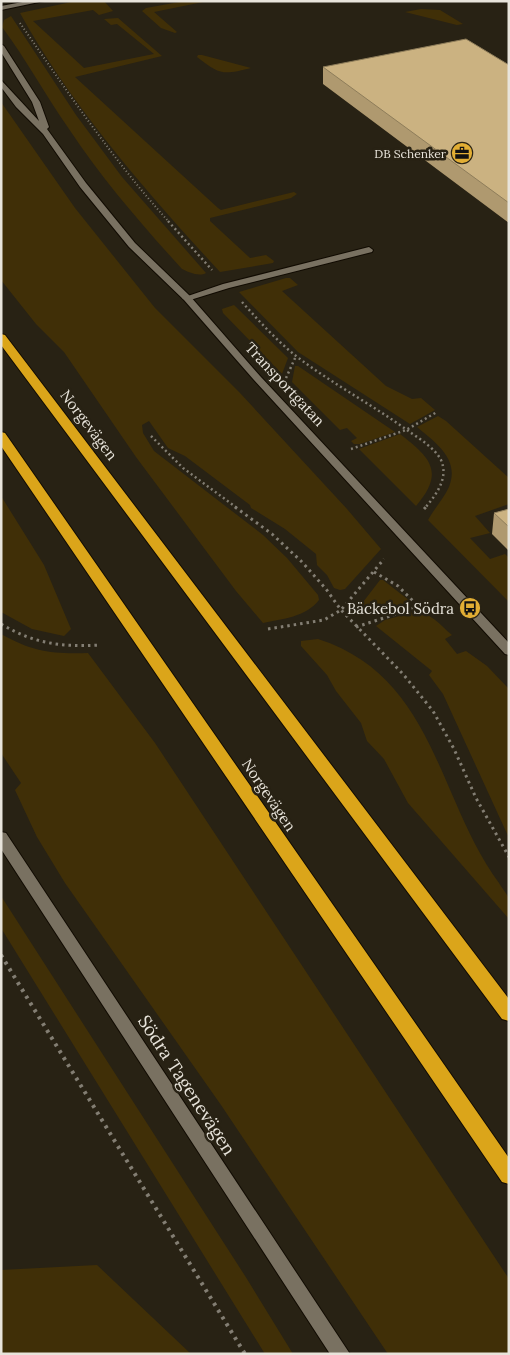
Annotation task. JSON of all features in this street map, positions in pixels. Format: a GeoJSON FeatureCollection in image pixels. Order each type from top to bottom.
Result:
{"type":"FeatureCollection","features":[{"type":"Feature","properties":{"kind":"highway","name":"Norgevägen"},"geometry":{"type":"LineString","coordinates":[[1,337],[509,1014]]}},
{"type":"Feature","properties":{"kind":"highway","name":"Norgevägen"},"geometry":{"type":"LineString","coordinates":[[1,436],[509,1175]]}},
{"type":"Feature","properties":{"kind":"street"},"geometry":{"type":"LineString","coordinates":[[1,8],[41,1]]}},
{"type":"Feature","properties":{"kind":"street","name":"Transportgatan"},"geometry":{"type":"LineString","coordinates":[[1,46],[36,102],[46,132]]}},
{"type":"Feature","properties":{"kind":"street","name":"Transportgatan"},"geometry":{"type":"LineString","coordinates":[[1,82],[19,105],[46,132],[83,185],[132,245],[187,298],[257,378],[509,651]]}},
{"type":"Feature","properties":{"kind":"street"},"geometry":{"type":"LineString","coordinates":[[187,298],[226,286],[369,250]]}},
{"type":"Feature","properties":{"kind":"street","name":"Södra Tagenevägen"},"geometry":{"type":"LineString","coordinates":[[1,837],[341,1354]]}},
{"type":"Feature","properties":{"kind":"path"},"geometry":{"type":"LineString","coordinates":[[292,385],[286,378],[296,356]]}},
{"type":"Feature","properties":{"kind":"path"},"geometry":{"type":"LineString","coordinates":[[351,449],[406,430],[437,412]]}},
{"type":"Feature","properties":{"kind":"path"},"geometry":{"type":"LineString","coordinates":[[151,436],[183,468],[272,534],[310,571],[341,610],[402,674],[433,711],[454,750],[476,798],[509,857]]}},
{"type":"Feature","properties":{"kind":"path"},"geometry":{"type":"LineString","coordinates":[[268,629],[324,620],[341,610],[384,559]]}},
{"type":"Feature","properties":{"kind":"path"},"geometry":{"type":"LineString","coordinates":[[374,572],[398,586],[418,606]]}},
{"type":"Feature","properties":{"kind":"path"},"geometry":{"type":"LineString","coordinates":[[356,626],[430,603]]}},
{"type":"Feature","properties":{"kind":"path"},"geometry":{"type":"LineString","coordinates":[[1,624],[17,634],[46,644],[100,646]]}},
{"type":"Feature","properties":{"kind":"path"},"geometry":{"type":"LineString","coordinates":[[1,955],[246,1354]]}},
{"type":"Feature","properties":{"kind":"shaded area"},"geometry":{"type":"Polygon","coordinates":[[[76,1],[104,1],[113,11],[99,15],[93,10],[33,21],[84,68],[154,54],[117,24],[111,25],[104,19],[118,18],[162,56],[75,77],[218,208],[221,210],[294,192],[297,194],[291,198],[210,218],[210,221],[250,258],[266,255],[274,261],[273,263],[220,272],[166,212],[87,115],[40,48],[20,13],[76,1]]]}},
{"type":"Feature","properties":{"kind":"shaded area"},"geometry":{"type":"Polygon","coordinates":[[[185,1],[208,1],[154,12],[177,32],[175,33],[161,28],[142,11],[146,8],[185,1]]]}},
{"type":"Feature","properties":{"kind":"shaded area"},"geometry":{"type":"Polygon","coordinates":[[[421,9],[440,10],[463,24],[457,25],[405,12],[421,9]]]}},
{"type":"Feature","properties":{"kind":"shaded area"},"geometry":{"type":"Polygon","coordinates":[[[11,16],[76,115],[122,177],[206,273],[190,273],[182,269],[137,219],[95,166],[2,27],[4,20],[11,16]]]}},
{"type":"Feature","properties":{"kind":"shaded area"},"geometry":{"type":"Polygon","coordinates":[[[198,55],[251,68],[234,72],[222,72],[205,63],[197,57],[198,55]]]}},
{"type":"Feature","properties":{"kind":"shaded area"},"geometry":{"type":"Polygon","coordinates":[[[1,102],[75,208],[155,308],[240,393],[347,509],[381,549],[345,589],[334,588],[327,575],[317,565],[316,554],[285,529],[251,508],[250,505],[185,456],[168,448],[149,421],[142,425],[143,433],[154,451],[263,535],[287,558],[318,595],[319,600],[314,606],[301,614],[263,623],[236,591],[136,457],[64,352],[36,324],[1,280],[1,102]]]}},
{"type":"Feature","properties":{"kind":"shaded area"},"geometry":{"type":"Polygon","coordinates":[[[290,278],[298,285],[282,291],[386,386],[412,399],[421,398],[435,410],[410,424],[298,352],[239,292],[290,278]]]}},
{"type":"Feature","properties":{"kind":"shaded area"},"geometry":{"type":"Polygon","coordinates":[[[234,305],[288,358],[282,374],[223,313],[222,309],[234,305]]]}},
{"type":"Feature","properties":{"kind":"shaded area"},"geometry":{"type":"Polygon","coordinates":[[[295,366],[298,366],[395,432],[360,444],[354,444],[351,441],[357,438],[347,428],[340,430],[292,382],[295,366]]]}},
{"type":"Feature","properties":{"kind":"shaded area"},"geometry":{"type":"Polygon","coordinates":[[[438,416],[509,478],[509,504],[475,516],[490,533],[470,538],[490,559],[505,554],[509,558],[509,602],[428,520],[449,487],[452,477],[451,468],[444,452],[417,427],[438,416]]]}},
{"type":"Feature","properties":{"kind":"shaded area"},"geometry":{"type":"Polygon","coordinates":[[[400,434],[420,451],[431,466],[430,484],[416,506],[359,449],[400,434]]]}},
{"type":"Feature","properties":{"kind":"shaded area"},"geometry":{"type":"Polygon","coordinates":[[[1,496],[44,565],[71,629],[64,636],[32,629],[1,612],[1,496]]]}},
{"type":"Feature","properties":{"kind":"shaded area"},"geometry":{"type":"Polygon","coordinates":[[[380,580],[383,580],[410,601],[401,608],[366,616],[362,613],[360,606],[380,580]]]}},
{"type":"Feature","properties":{"kind":"shaded area"},"geometry":{"type":"Polygon","coordinates":[[[414,612],[425,614],[435,620],[452,635],[445,639],[457,654],[466,651],[487,666],[509,689],[509,838],[443,694],[429,675],[432,671],[376,626],[385,620],[414,612]]]}},
{"type":"Feature","properties":{"kind":"shaded area"},"geometry":{"type":"Polygon","coordinates":[[[1,634],[23,645],[43,651],[88,653],[155,743],[509,1279],[509,1354],[388,1354],[221,1105],[65,883],[37,837],[15,790],[21,783],[1,753],[1,634]]]}},
{"type":"Feature","properties":{"kind":"shaded area"},"geometry":{"type":"Polygon","coordinates":[[[318,639],[351,654],[378,673],[400,696],[418,723],[433,752],[475,844],[509,899],[509,919],[408,803],[384,759],[367,741],[361,723],[336,691],[327,675],[301,646],[301,641],[318,639]]]}},
{"type":"Feature","properties":{"kind":"shaded area"},"geometry":{"type":"Polygon","coordinates":[[[1,896],[247,1279],[293,1354],[265,1354],[1,928],[1,896]]]}},
{"type":"Feature","properties":{"kind":"shaded area"},"geometry":{"type":"Polygon","coordinates":[[[97,1265],[191,1354],[1,1354],[1,1270],[97,1265]]]}},
{"type":"Feature","properties":{"kind":"building","name":"DB Schenker"},"geometry":{"type":"Polygon","coordinates":[[[466,39],[509,65],[509,203],[323,67],[466,39]]]}},
{"type":"Feature","properties":{"kind":"building"},"geometry":{"type":"Polygon","coordinates":[[[509,509],[509,527],[494,513],[509,509]]]}},
{"type":"Feature","properties":{"kind":"place","name":"DB Schenker"},"geometry":{"type":"Point","coordinates":[462,153]}},
{"type":"Feature","properties":{"kind":"place","name":"Bäckebol Södra"},"geometry":{"type":"Point","coordinates":[470,608]}}]}
